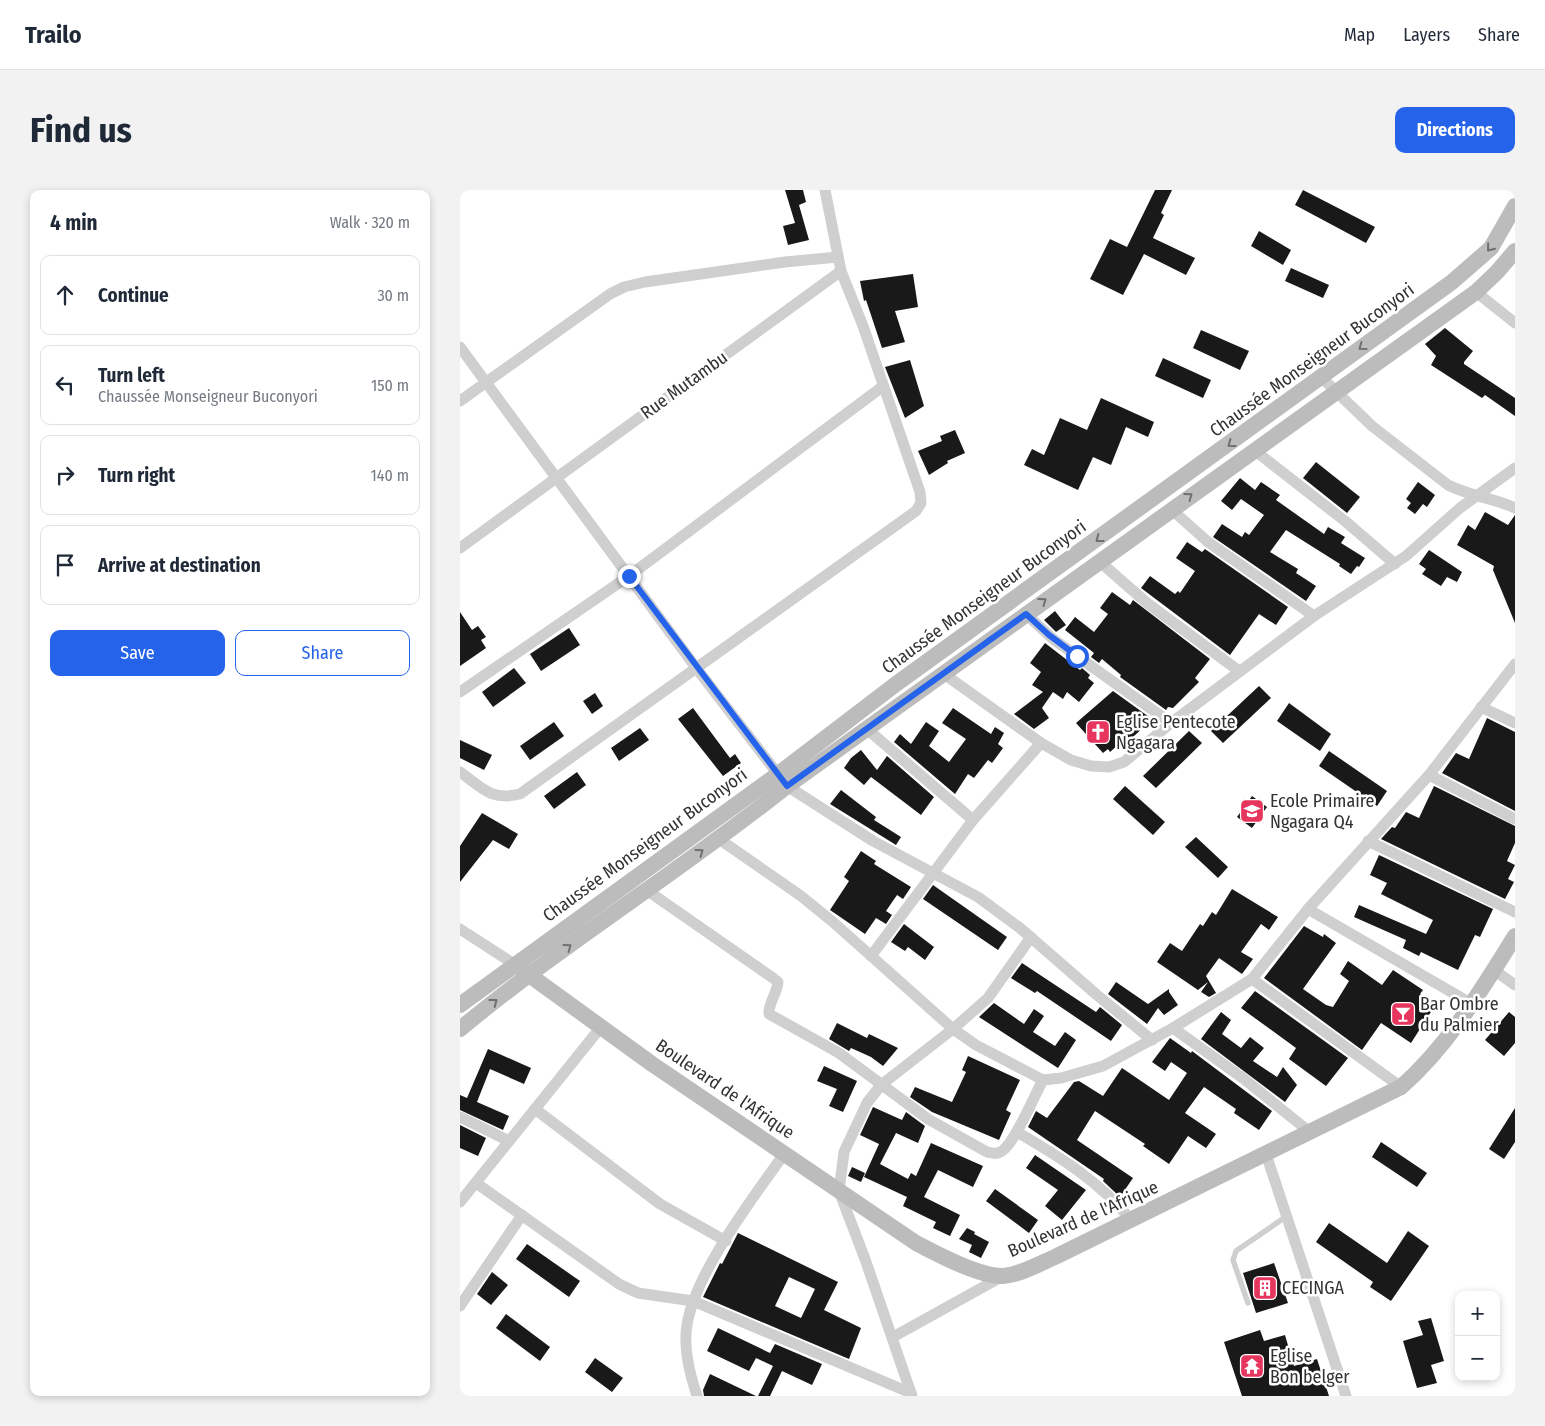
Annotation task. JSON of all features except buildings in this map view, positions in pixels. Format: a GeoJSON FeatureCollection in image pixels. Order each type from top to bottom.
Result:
{"type":"FeatureCollection","features":[{"type":"Feature","properties":{"kind":"street"},"geometry":{"type":"LineString","coordinates":[[460,772],[492,795],[505,798],[520,794],[916,511],[921,503],[920,492],[882,387],[863,326],[841,271],[825,190]]}},
{"type":"Feature","properties":{"kind":"street","name":"Chaussée Monseigneur Buconyori"},"geometry":{"type":"LineString","coordinates":[[460,1029],[529,976],[719,839],[782,780],[896,684],[1472,266],[1491,248],[1515,206]]}},
{"type":"Feature","properties":{"kind":"street","name":"Chaussée Monseigneur Buconyori"},"geometry":{"type":"LineString","coordinates":[[460,1004],[514,964],[782,780],[867,729],[1170,509],[1476,292],[1515,251]]}},
{"type":"Feature","properties":{"kind":"street"},"geometry":{"type":"LineString","coordinates":[[460,401],[610,294],[624,287],[654,280],[785,262],[838,257]]}},
{"type":"Feature","properties":{"kind":"street","name":"Rue Mutambu"},"geometry":{"type":"LineString","coordinates":[[460,548],[841,271]]}},
{"type":"Feature","properties":{"kind":"street"},"geometry":{"type":"LineString","coordinates":[[1476,292],[1515,323]]}},
{"type":"Feature","properties":{"kind":"street"},"geometry":{"type":"LineString","coordinates":[[460,347],[697,669],[782,780],[849,827],[978,898],[1031,938],[1152,1040]]}},
{"type":"Feature","properties":{"kind":"street"},"geometry":{"type":"LineString","coordinates":[[1321,377],[1372,426],[1441,480],[1460,491],[1490,498],[1515,508]]}},
{"type":"Feature","properties":{"kind":"street"},"geometry":{"type":"LineString","coordinates":[[460,692],[629,576],[882,387]]}},
{"type":"Feature","properties":{"kind":"street"},"geometry":{"type":"LineString","coordinates":[[1254,450],[1345,521],[1394,564]]}},
{"type":"Feature","properties":{"kind":"street"},"geometry":{"type":"LineString","coordinates":[[944,674],[1041,743],[1071,760],[1091,766],[1109,767],[1124,762],[1171,723],[1314,616],[1394,564],[1477,496],[1515,468]]}},
{"type":"Feature","properties":{"kind":"street"},"geometry":{"type":"LineString","coordinates":[[1170,509],[1208,542],[1314,616]]}},
{"type":"Feature","properties":{"kind":"street"},"geometry":{"type":"LineString","coordinates":[[1099,561],[1147,603],[1239,671]]}},
{"type":"Feature","properties":{"kind":"street"},"geometry":{"type":"LineString","coordinates":[[1026,614],[1053,639],[1171,723]]}},
{"type":"Feature","properties":{"kind":"street"},"geometry":{"type":"LineString","coordinates":[[719,839],[801,896],[953,1029],[984,1049],[1043,1080],[1061,1078],[1103,1066],[1152,1040],[1252,979],[1308,909],[1428,775],[1515,664]]}},
{"type":"Feature","properties":{"kind":"street"},"geometry":{"type":"LineString","coordinates":[[1481,707],[1515,723]]}},
{"type":"Feature","properties":{"kind":"street"},"geometry":{"type":"LineString","coordinates":[[867,729],[972,820]]}},
{"type":"Feature","properties":{"kind":"street"},"geometry":{"type":"LineString","coordinates":[[871,956],[972,820],[1041,743]]}},
{"type":"Feature","properties":{"kind":"street"},"geometry":{"type":"LineString","coordinates":[[1428,775],[1515,819]]}},
{"type":"Feature","properties":{"kind":"street"},"geometry":{"type":"LineString","coordinates":[[1368,841],[1515,912]]}},
{"type":"Feature","properties":{"kind":"street"},"geometry":{"type":"LineString","coordinates":[[648,890],[778,982],[777,989],[768,1008],[769,1014],[839,1053],[928,1119],[987,1152],[995,1154],[1003,1151],[1017,1132],[1043,1080]]}},
{"type":"Feature","properties":{"kind":"street"},"geometry":{"type":"LineString","coordinates":[[1308,909],[1472,1004]]}},
{"type":"Feature","properties":{"kind":"street","name":"Boulevard de l'Afrique"},"geometry":{"type":"LineString","coordinates":[[460,929],[514,964],[601,1028],[916,1243],[947,1259],[973,1269],[1002,1276],[1057,1256],[1401,1088],[1422,1069],[1472,1004],[1515,936]]}},
{"type":"Feature","properties":{"kind":"street"},"geometry":{"type":"LineString","coordinates":[[912,1395],[893,1337],[838,1191],[844,1152],[867,1103],[881,1085],[953,1029],[988,998],[1031,938]]}},
{"type":"Feature","properties":{"kind":"street"},"geometry":{"type":"LineString","coordinates":[[1494,970],[1515,984]]}},
{"type":"Feature","properties":{"kind":"street"},"geometry":{"type":"LineString","coordinates":[[1252,979],[1401,1088]]}},
{"type":"Feature","properties":{"kind":"street"},"geometry":{"type":"LineString","coordinates":[[460,1202],[601,1028]]}},
{"type":"Feature","properties":{"kind":"street"},"geometry":{"type":"LineString","coordinates":[[1172,1028],[1244,1078],[1311,1133]]}},
{"type":"Feature","properties":{"kind":"street"},"geometry":{"type":"LineString","coordinates":[[535,1109],[660,1204],[726,1241]]}},
{"type":"Feature","properties":{"kind":"street"},"geometry":{"type":"LineString","coordinates":[[460,1116],[510,1141]]}},
{"type":"Feature","properties":{"kind":"street"},"geometry":{"type":"LineString","coordinates":[[1017,1132],[1086,1175],[1114,1199],[1131,1220]]}},
{"type":"Feature","properties":{"kind":"street"},"geometry":{"type":"LineString","coordinates":[[698,1396],[692,1378],[686,1326],[694,1301],[711,1264],[784,1154]]}},
{"type":"Feature","properties":{"kind":"street"},"geometry":{"type":"LineString","coordinates":[[1266,1154],[1346,1396]]}},
{"type":"Feature","properties":{"kind":"street"},"geometry":{"type":"LineString","coordinates":[[476,1182],[619,1284],[638,1293],[694,1301],[912,1395]]}},
{"type":"Feature","properties":{"kind":"street"},"geometry":{"type":"LineString","coordinates":[[460,1306],[522,1215]]}},
{"type":"Feature","properties":{"kind":"street"},"geometry":{"type":"LineString","coordinates":[[893,1337],[1002,1276]]}},
{"type":"Feature","properties":{"kind":"lane"},"geometry":{"type":"LineString","coordinates":[[1248,1302],[1232,1260],[1236,1251],[1287,1216]]}},
{"type":"Feature","properties":{"kind":"place","name":"Eglise Pentecote Ngagara"},"geometry":{"type":"Point","coordinates":[1098,732]}},
{"type":"Feature","properties":{"kind":"place","name":"Ecole Primaire Ngagara Q4"},"geometry":{"type":"Point","coordinates":[1252,811]}},
{"type":"Feature","properties":{"kind":"place","name":"Bar Ombre du Palmier"},"geometry":{"type":"Point","coordinates":[1403,1014]}},
{"type":"Feature","properties":{"kind":"place","name":"CECINGA"},"geometry":{"type":"Point","coordinates":[1265,1288]}},
{"type":"Feature","properties":{"kind":"place","name":"Eglise Bon belger"},"geometry":{"type":"Point","coordinates":[1252,1366]}},
{"type":"Feature","properties":{"kind":"route"},"geometry":{"type":"LineString","coordinates":[[629,576],[697,669],[787,786],[1026,614],[1049,635],[1077,656]]}}]}
